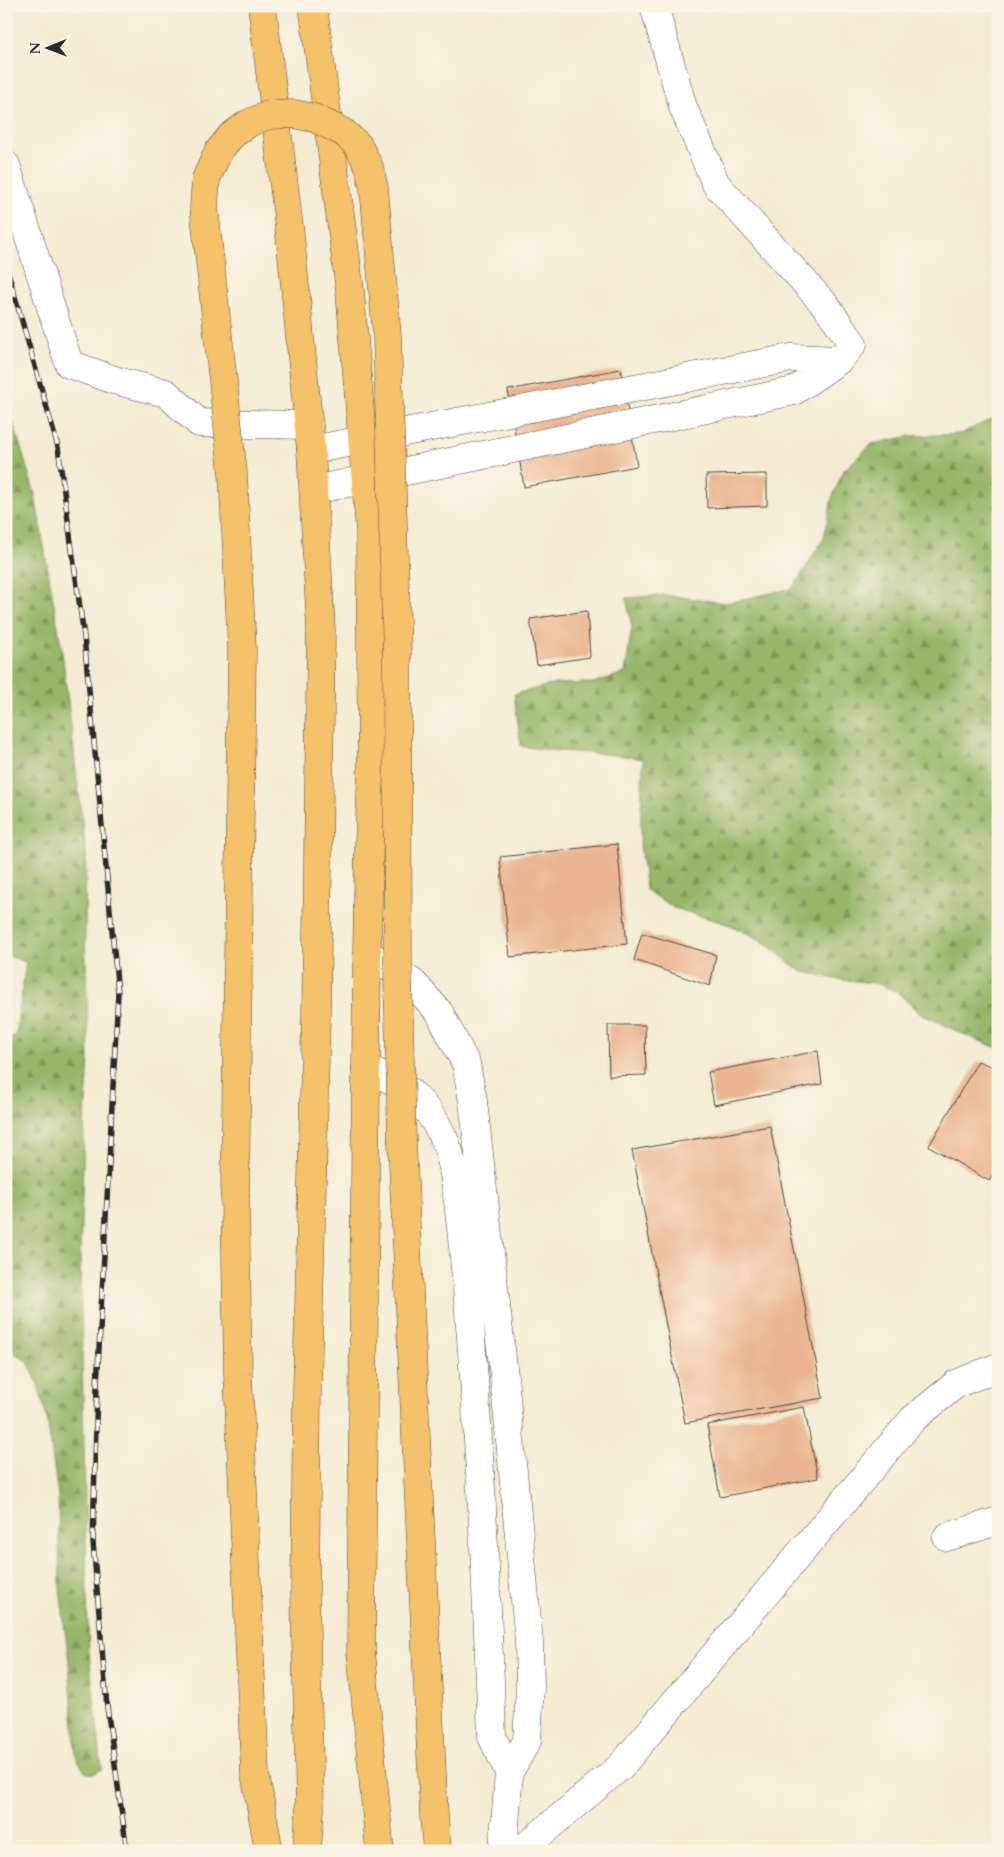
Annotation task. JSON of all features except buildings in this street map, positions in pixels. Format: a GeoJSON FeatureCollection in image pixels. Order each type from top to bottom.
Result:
{"type":"FeatureCollection","features":[{"type":"Feature","properties":{"kind":"highway"},"geometry":{"type":"LineString","coordinates":[[262,6],[290,235],[310,437],[321,630],[316,1014],[306,1420],[305,1595],[310,1809],[307,1851]]}},
{"type":"Feature","properties":{"kind":"highway"},"geometry":{"type":"LineString","coordinates":[[314,6],[350,291],[370,531],[372,770],[367,952],[361,1651],[380,1851]]}},
{"type":"Feature","properties":{"kind":"highway"},"geometry":{"type":"LineString","coordinates":[[269,1851],[255,1774],[238,1374],[235,1197],[242,650],[232,473],[204,207],[206,179],[218,152],[230,136],[249,123],[268,115],[294,114],[314,118],[344,132],[358,146],[369,167],[377,205],[388,336],[397,653],[398,966],[402,1142],[437,1851]]}},
{"type":"Feature","properties":{"kind":"street"},"geometry":{"type":"LineString","coordinates":[[314,490],[794,391],[839,360],[853,344],[827,307],[716,184],[683,107],[654,6]]}},
{"type":"Feature","properties":{"kind":"street"},"geometry":{"type":"LineString","coordinates":[[6,165],[69,364],[117,381],[166,393],[199,423],[310,437],[362,439],[791,358],[839,360]]}},
{"type":"Feature","properties":{"kind":"street"},"geometry":{"type":"LineString","coordinates":[[367,952],[413,984],[439,1012],[466,1064],[473,1101],[503,1366],[529,1642],[530,1686],[527,1741],[510,1772],[503,1851]]}},
{"type":"Feature","properties":{"kind":"street"},"geometry":{"type":"LineString","coordinates":[[366,1068],[397,1082],[417,1097],[445,1140],[454,1175],[463,1246],[480,1449],[492,1737],[510,1772]]}},
{"type":"Feature","properties":{"kind":"street"},"geometry":{"type":"LineString","coordinates":[[520,1851],[621,1766],[913,1419],[956,1384],[998,1367]]}},
{"type":"Feature","properties":{"kind":"street"},"geometry":{"type":"LineString","coordinates":[[947,1537],[998,1521]]}},
{"type":"Feature","properties":{"kind":"green space"},"geometry":{"type":"Polygon","coordinates":[[[6,398],[35,495],[62,651],[86,854],[85,930],[89,1061],[84,1129],[80,1257],[89,1653],[102,1769],[94,1774],[85,1772],[76,1756],[69,1662],[60,1588],[58,1495],[47,1419],[38,1384],[28,1362],[6,1347],[6,1043],[16,1035],[26,962],[6,955],[6,398]]]}},
{"type":"Feature","properties":{"kind":"green space"},"geometry":{"type":"Polygon","coordinates":[[[998,416],[998,1048],[967,1036],[919,1013],[896,991],[875,983],[835,979],[800,971],[761,940],[730,925],[674,908],[646,890],[640,845],[643,759],[521,746],[514,694],[554,684],[593,683],[625,673],[632,627],[626,598],[665,595],[726,603],[793,588],[824,538],[832,498],[844,470],[872,444],[911,436],[960,434],[998,416]]]}},
{"type":"Feature","properties":{"kind":"railway"},"geometry":{"type":"LineString","coordinates":[[6,265],[58,447],[84,637],[118,993],[97,1386],[93,1542],[107,1707],[127,1851]]}}]}
